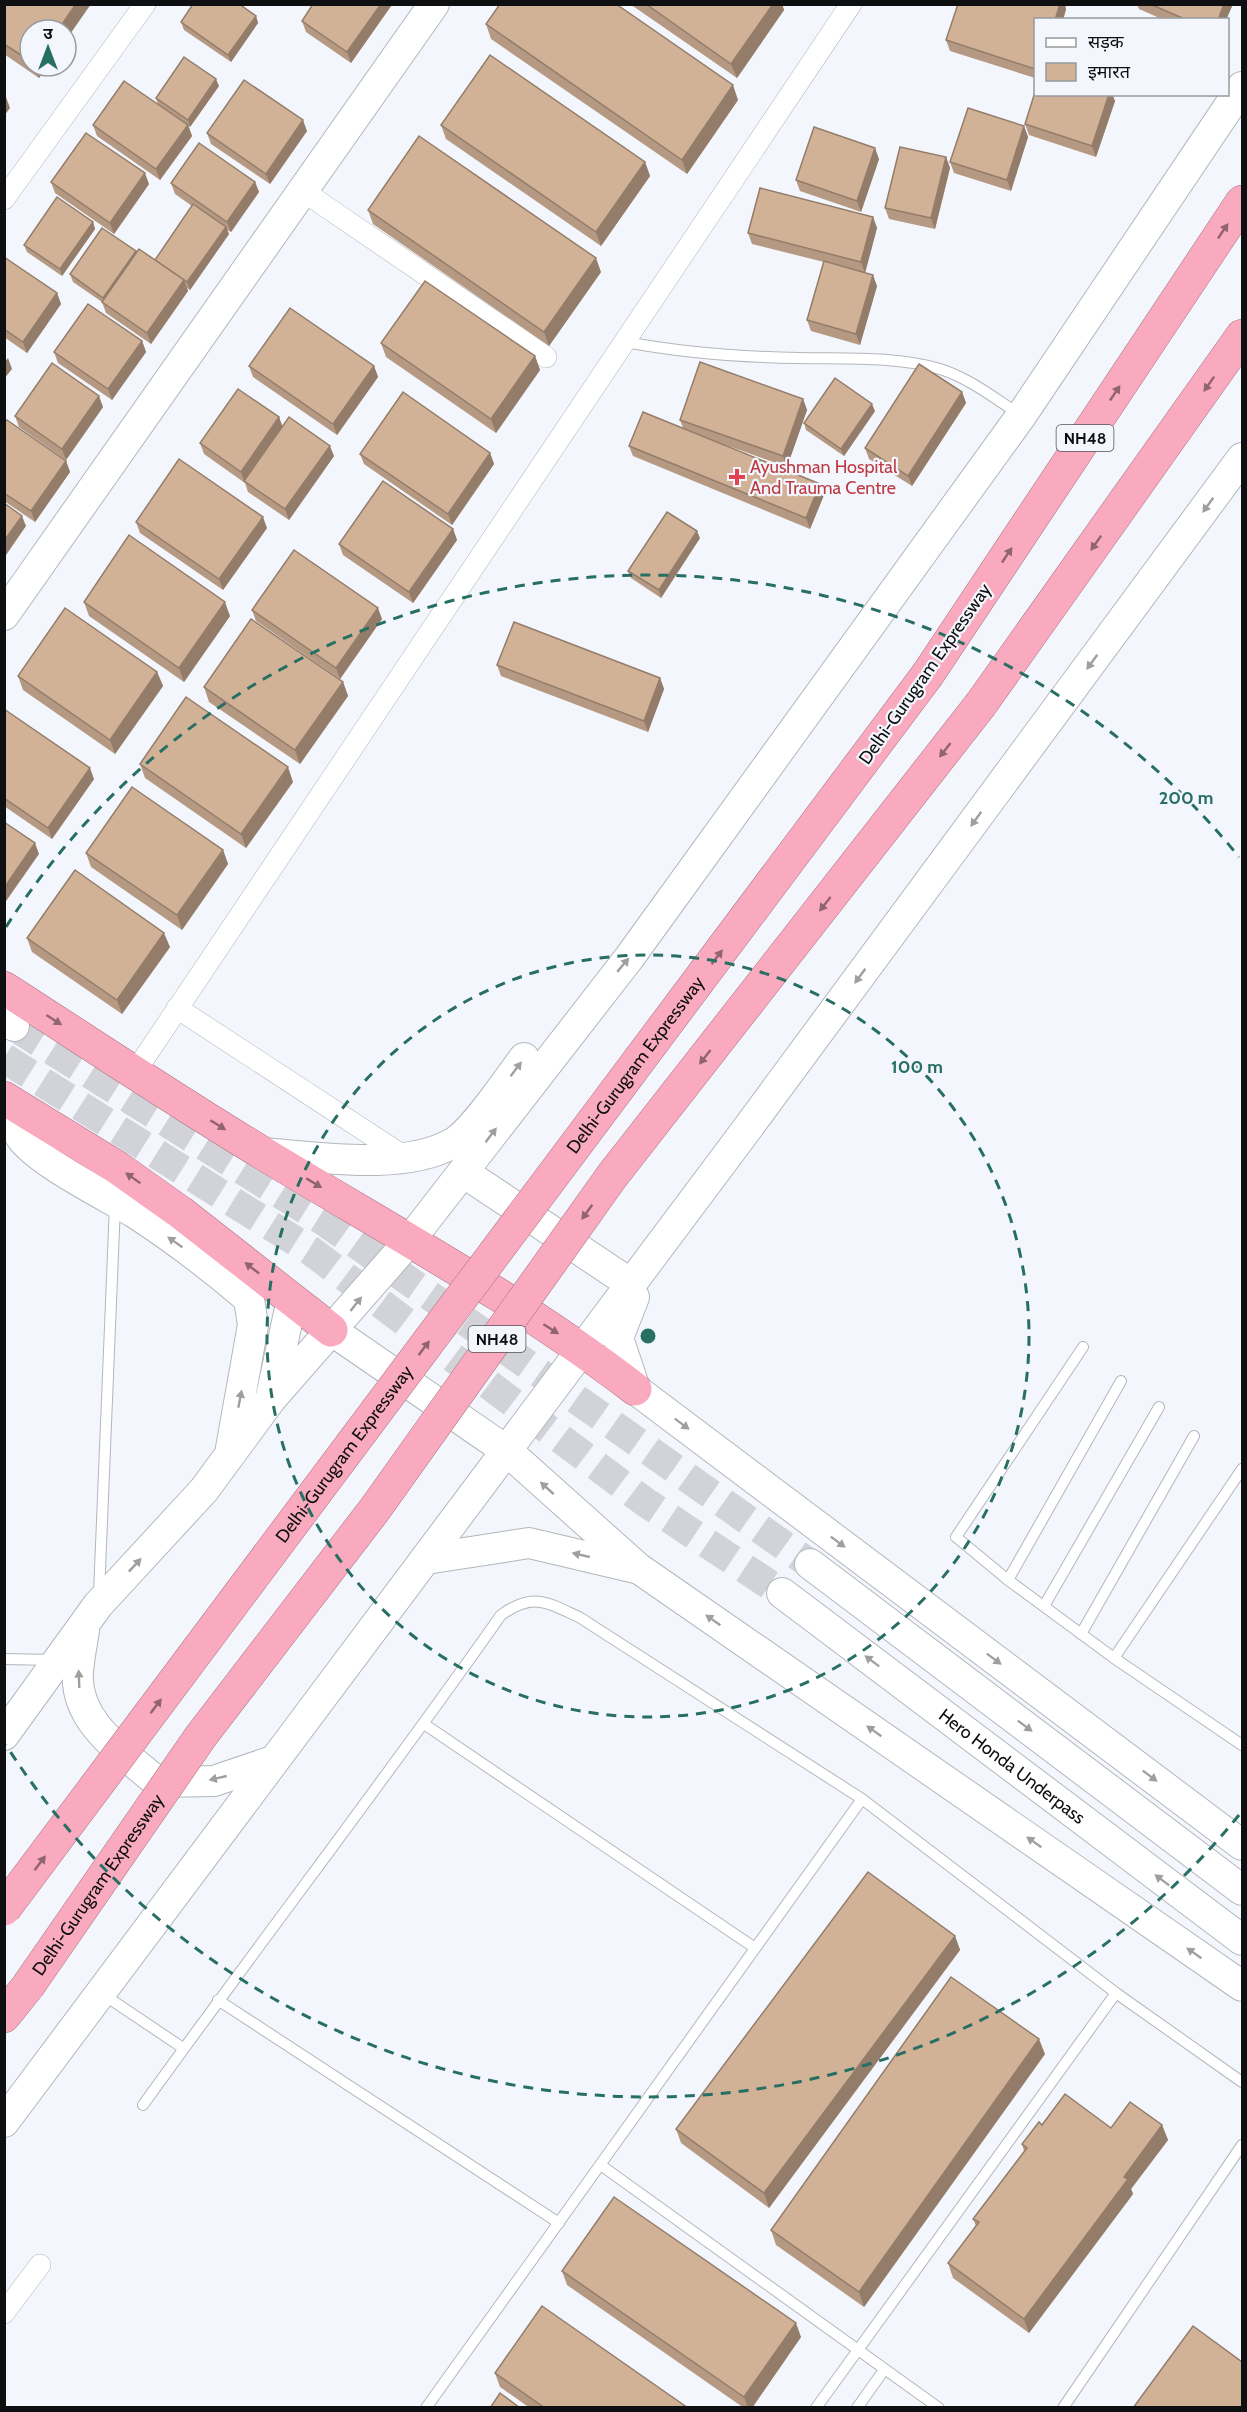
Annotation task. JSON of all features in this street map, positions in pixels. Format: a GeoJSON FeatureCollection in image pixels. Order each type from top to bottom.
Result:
{"type":"FeatureCollection","features":[{"type":"Feature","properties":{"kind":"highway","name":"Delhi-Gurugram Expressway"},"geometry":{"type":"LineString","coordinates":[[4,1909],[928,674],[1242,202]]}},
{"type":"Feature","properties":{"kind":"highway","name":"Delhi-Gurugram Expressway"},"geometry":{"type":"LineString","coordinates":[[4,2016],[28,1986],[201,1736],[375,1509],[612,1176],[981,704],[1242,336]]}},
{"type":"Feature","properties":{"kind":"highway"},"geometry":{"type":"LineString","coordinates":[[4,988],[263,1153],[410,1240],[583,1349],[635,1389]]}},
{"type":"Feature","properties":{"kind":"highway"},"geometry":{"type":"LineString","coordinates":[[8,1100],[118,1168],[163,1199],[331,1330]]}},
{"type":"Feature","properties":{"kind":"main road"},"geometry":{"type":"LineString","coordinates":[[4,615],[434,4]]}},
{"type":"Feature","properties":{"kind":"main road"},"geometry":{"type":"LineString","coordinates":[[4,1734],[92,1615],[204,1490],[271,1400],[410,1240],[596,996],[636,948],[1022,416],[1242,87]]}},
{"type":"Feature","properties":{"kind":"main road"},"geometry":{"type":"LineString","coordinates":[[4,2122],[583,1349],[1242,458]]}},
{"type":"Feature","properties":{"kind":"main road"},"geometry":{"type":"LineString","coordinates":[[263,1153],[331,1158],[405,1157],[435,1151],[454,1142],[469,1130],[552,1023],[571,1006],[596,996]]}},
{"type":"Feature","properties":{"kind":"main road"},"geometry":{"type":"LineString","coordinates":[[8,1100],[13,1125],[24,1141],[42,1156],[116,1202],[214,1269],[249,1299],[253,1325],[229,1456]]}},
{"type":"Feature","properties":{"kind":"main road"},"geometry":{"type":"LineString","coordinates":[[463,1172],[639,1273]]}},
{"type":"Feature","properties":{"kind":"main road"},"geometry":{"type":"LineString","coordinates":[[639,1273],[618,1338],[635,1389],[1242,1845]]}},
{"type":"Feature","properties":{"kind":"main road"},"geometry":{"type":"LineString","coordinates":[[271,1400],[291,1299]]}},
{"type":"Feature","properties":{"kind":"main road"},"geometry":{"type":"LineString","coordinates":[[331,1330],[507,1451],[638,1568],[1242,1986]]}},
{"type":"Feature","properties":{"kind":"main road"},"geometry":{"type":"LineString","coordinates":[[426,1559],[529,1543],[638,1568]]}},
{"type":"Feature","properties":{"kind":"main road"},"geometry":{"type":"LineString","coordinates":[[810,1564],[1242,1890]]}},
{"type":"Feature","properties":{"kind":"main road","name":"Hero Honda Underpass"},"geometry":{"type":"LineString","coordinates":[[783,1593],[1242,1940]]}},
{"type":"Feature","properties":{"kind":"main road"},"geometry":{"type":"LineString","coordinates":[[92,1615],[78,1674],[80,1697],[91,1721],[157,1782],[214,1781],[273,1761]]}},
{"type":"Feature","properties":{"kind":"street"},"geometry":{"type":"LineString","coordinates":[[4,199],[145,4]]}},
{"type":"Feature","properties":{"kind":"street"},"geometry":{"type":"LineString","coordinates":[[135,1072],[851,4]]}},
{"type":"Feature","properties":{"kind":"street"},"geometry":{"type":"LineString","coordinates":[[303,191],[546,357]]}},
{"type":"Feature","properties":{"kind":"street"},"geometry":{"type":"LineString","coordinates":[[177,1008],[405,1157]]}},
{"type":"Feature","properties":{"kind":"street"},"geometry":{"type":"LineString","coordinates":[[4,2313],[39,2265]]}},
{"type":"Feature","properties":{"kind":"lane"},"geometry":{"type":"LineString","coordinates":[[626,342],[725,357],[887,360],[917,364],[941,369],[962,378],[1022,416]]}},
{"type":"Feature","properties":{"kind":"lane"},"geometry":{"type":"LineString","coordinates":[[92,1615],[116,1202]]}},
{"type":"Feature","properties":{"kind":"lane"},"geometry":{"type":"LineString","coordinates":[[1083,1347],[956,1537],[1008,1580],[1081,1634],[1242,1745]]}},
{"type":"Feature","properties":{"kind":"lane"},"geometry":{"type":"LineString","coordinates":[[1008,1580],[1121,1380]]}},
{"type":"Feature","properties":{"kind":"lane"},"geometry":{"type":"LineString","coordinates":[[1044,1606],[1159,1407]]}},
{"type":"Feature","properties":{"kind":"lane"},"geometry":{"type":"LineString","coordinates":[[1081,1634],[1194,1436]]}},
{"type":"Feature","properties":{"kind":"lane"},"geometry":{"type":"LineString","coordinates":[[1114,1658],[1242,1469]]}},
{"type":"Feature","properties":{"kind":"lane"},"geometry":{"type":"LineString","coordinates":[[143,2106],[183,2048],[424,1724],[501,1615],[519,1603],[538,1600],[579,1617],[862,1799],[1116,1993],[1242,2082]]}},
{"type":"Feature","properties":{"kind":"lane"},"geometry":{"type":"LineString","coordinates":[[4,1659],[59,1660]]}},
{"type":"Feature","properties":{"kind":"lane"},"geometry":{"type":"LineString","coordinates":[[424,1724],[754,1948]]}},
{"type":"Feature","properties":{"kind":"lane"},"geometry":{"type":"LineString","coordinates":[[426,2408],[602,2166],[754,1948],[862,1799]]}},
{"type":"Feature","properties":{"kind":"lane"},"geometry":{"type":"LineString","coordinates":[[100,1993],[183,2048]]}},
{"type":"Feature","properties":{"kind":"lane"},"geometry":{"type":"LineString","coordinates":[[816,2408],[1116,1993]]}},
{"type":"Feature","properties":{"kind":"lane"},"geometry":{"type":"LineString","coordinates":[[218,2001],[559,2223]]}},
{"type":"Feature","properties":{"kind":"lane"},"geometry":{"type":"LineString","coordinates":[[1063,2408],[1242,2145]]}},
{"type":"Feature","properties":{"kind":"lane"},"geometry":{"type":"LineString","coordinates":[[602,2166],[939,2408]]}},
{"type":"Feature","properties":{"kind":"lane"},"geometry":{"type":"LineString","coordinates":[[857,2408],[884,2370]]}},
{"type":"Feature","properties":{"kind":"building"},"geometry":{"type":"Polygon","coordinates":[[[4,4],[76,4],[66,18],[18,18],[18,53],[4,44],[4,4]]]}},
{"type":"Feature","properties":{"kind":"building"},"geometry":{"type":"Polygon","coordinates":[[[193,4],[239,4],[256,16],[228,55],[181,22],[193,4]]]}},
{"type":"Feature","properties":{"kind":"building"},"geometry":{"type":"Polygon","coordinates":[[[313,4],[381,4],[347,52],[302,21],[313,4]]]}},
{"type":"Feature","properties":{"kind":"building"},"geometry":{"type":"Polygon","coordinates":[[[500,4],[616,4],[733,85],[682,160],[486,24],[500,4]]]}},
{"type":"Feature","properties":{"kind":"building"},"geometry":{"type":"Polygon","coordinates":[[[646,4],[773,4],[731,64],[646,4]]]}},
{"type":"Feature","properties":{"kind":"building"},"geometry":{"type":"Polygon","coordinates":[[[958,4],[1060,4],[1056,18],[1034,18],[1034,69],[946,40],[958,4]]]}},
{"type":"Feature","properties":{"kind":"building"},"geometry":{"type":"Polygon","coordinates":[[[1150,4],[1224,4],[1219,18],[1182,18],[1150,4]]]}},
{"type":"Feature","properties":{"kind":"building"},"geometry":{"type":"Polygon","coordinates":[[[490,55],[645,162],[596,232],[441,125],[490,55]]]}},
{"type":"Feature","properties":{"kind":"building"},"geometry":{"type":"Polygon","coordinates":[[[184,57],[216,79],[188,120],[156,98],[184,57]]]}},
{"type":"Feature","properties":{"kind":"building"},"geometry":{"type":"Polygon","coordinates":[[[244,80],[303,120],[266,174],[207,133],[244,80]]]}},
{"type":"Feature","properties":{"kind":"building"},"geometry":{"type":"Polygon","coordinates":[[[124,81],[188,125],[156,169],[93,125],[124,81]]]}},
{"type":"Feature","properties":{"kind":"building"},"geometry":{"type":"Polygon","coordinates":[[[1034,95],[1108,96],[1092,146],[1025,124],[1034,95]]]}},
{"type":"Feature","properties":{"kind":"building"},"geometry":{"type":"Polygon","coordinates":[[[968,108],[1024,126],[1007,180],[950,162],[968,108]]]}},
{"type":"Feature","properties":{"kind":"building"},"geometry":{"type":"Polygon","coordinates":[[[814,127],[875,148],[857,201],[796,180],[814,127]]]}},
{"type":"Feature","properties":{"kind":"building"},"geometry":{"type":"Polygon","coordinates":[[[86,133],[145,173],[110,223],[51,182],[86,133]]]}},
{"type":"Feature","properties":{"kind":"building"},"geometry":{"type":"Polygon","coordinates":[[[419,136],[596,258],[544,332],[368,210],[419,136]]]}},
{"type":"Feature","properties":{"kind":"building"},"geometry":{"type":"Polygon","coordinates":[[[199,143],[255,182],[227,222],[171,183],[199,143]]]}},
{"type":"Feature","properties":{"kind":"building"},"geometry":{"type":"Polygon","coordinates":[[[900,147],[946,157],[931,218],[885,208],[900,147]]]}},
{"type":"Feature","properties":{"kind":"building"},"geometry":{"type":"Polygon","coordinates":[[[760,188],[873,217],[861,262],[748,233],[760,188]]]}},
{"type":"Feature","properties":{"kind":"building"},"geometry":{"type":"Polygon","coordinates":[[[57,197],[93,222],[60,269],[24,245],[57,197]]]}},
{"type":"Feature","properties":{"kind":"building"},"geometry":{"type":"Polygon","coordinates":[[[193,204],[226,227],[187,282],[155,260],[193,204]]]}},
{"type":"Feature","properties":{"kind":"building"},"geometry":{"type":"Polygon","coordinates":[[[102,228],[136,251],[103,298],[70,274],[102,228]]]}},
{"type":"Feature","properties":{"kind":"building"},"geometry":{"type":"Polygon","coordinates":[[[139,249],[184,280],[147,333],[102,302],[139,249]]]}},
{"type":"Feature","properties":{"kind":"building"},"geometry":{"type":"Polygon","coordinates":[[[4,257],[57,293],[23,342],[4,329],[4,257]]]}},
{"type":"Feature","properties":{"kind":"building"},"geometry":{"type":"Polygon","coordinates":[[[824,261],[873,275],[856,334],[807,320],[824,261]]]}},
{"type":"Feature","properties":{"kind":"building"},"geometry":{"type":"Polygon","coordinates":[[[425,281],[535,356],[491,419],[381,343],[425,281]]]}},
{"type":"Feature","properties":{"kind":"building"},"geometry":{"type":"Polygon","coordinates":[[[88,304],[142,341],[108,389],[54,352],[88,304]]]}},
{"type":"Feature","properties":{"kind":"building"},"geometry":{"type":"Polygon","coordinates":[[[290,308],[374,366],[333,424],[249,366],[290,308]]]}},
{"type":"Feature","properties":{"kind":"building"},"geometry":{"type":"Polygon","coordinates":[[[700,362],[803,399],[783,456],[680,420],[700,362]]]}},
{"type":"Feature","properties":{"kind":"building"},"geometry":{"type":"Polygon","coordinates":[[[52,363],[99,396],[62,449],[15,416],[52,363]]]}},
{"type":"Feature","properties":{"kind":"building"},"geometry":{"type":"Polygon","coordinates":[[[919,364],[962,392],[908,476],[865,448],[919,364]]]}},
{"type":"Feature","properties":{"kind":"building"},"geometry":{"type":"Polygon","coordinates":[[[835,378],[872,404],[841,449],[804,423],[835,378]]]}},
{"type":"Feature","properties":{"kind":"building"},"geometry":{"type":"Polygon","coordinates":[[[238,389],[279,417],[241,472],[200,443],[238,389]]]}},
{"type":"Feature","properties":{"kind":"building"},"geometry":{"type":"Polygon","coordinates":[[[403,392],[490,453],[448,514],[360,454],[403,392]]]}},
{"type":"Feature","properties":{"kind":"building"},"geometry":{"type":"Polygon","coordinates":[[[643,412],[820,484],[806,518],[629,446],[643,412]]]}},
{"type":"Feature","properties":{"kind":"building"},"geometry":{"type":"Polygon","coordinates":[[[289,417],[330,446],[285,509],[244,481],[289,417]]]}},
{"type":"Feature","properties":{"kind":"building"},"geometry":{"type":"Polygon","coordinates":[[[7,420],[66,461],[31,511],[4,493],[4,423],[7,420]]]}},
{"type":"Feature","properties":{"kind":"building"},"geometry":{"type":"Polygon","coordinates":[[[179,459],[263,517],[219,579],[136,522],[179,459]]]}},
{"type":"Feature","properties":{"kind":"building"},"geometry":{"type":"Polygon","coordinates":[[[383,481],[453,529],[409,592],[339,544],[383,481]]]}},
{"type":"Feature","properties":{"kind":"building"},"geometry":{"type":"Polygon","coordinates":[[[4,503],[22,516],[4,541],[4,503]]]}},
{"type":"Feature","properties":{"kind":"building"},"geometry":{"type":"Polygon","coordinates":[[[667,512],[697,531],[659,590],[628,571],[667,512]]]}},
{"type":"Feature","properties":{"kind":"building"},"geometry":{"type":"Polygon","coordinates":[[[129,535],[225,602],[179,668],[84,602],[129,535]]]}},
{"type":"Feature","properties":{"kind":"building"},"geometry":{"type":"Polygon","coordinates":[[[294,550],[378,608],[336,668],[252,610],[294,550]]]}},
{"type":"Feature","properties":{"kind":"building"},"geometry":{"type":"Polygon","coordinates":[[[65,608],[157,672],[110,740],[18,676],[65,608]]]}},
{"type":"Feature","properties":{"kind":"building"},"geometry":{"type":"Polygon","coordinates":[[[251,619],[343,682],[295,750],[204,687],[251,619]]]}},
{"type":"Feature","properties":{"kind":"building"},"geometry":{"type":"Polygon","coordinates":[[[514,622],[660,678],[644,721],[497,665],[514,622]]]}},
{"type":"Feature","properties":{"kind":"building"},"geometry":{"type":"Polygon","coordinates":[[[186,697],[288,767],[241,834],[140,764],[186,697]]]}},
{"type":"Feature","properties":{"kind":"building"},"geometry":{"type":"Polygon","coordinates":[[[4,709],[90,768],[48,828],[4,798],[4,709]]]}},
{"type":"Feature","properties":{"kind":"building"},"geometry":{"type":"Polygon","coordinates":[[[132,787],[223,850],[177,915],[86,853],[132,787]]]}},
{"type":"Feature","properties":{"kind":"building"},"geometry":{"type":"Polygon","coordinates":[[[4,822],[35,843],[4,888],[4,822]]]}},
{"type":"Feature","properties":{"kind":"building"},"geometry":{"type":"Polygon","coordinates":[[[75,870],[164,933],[117,1000],[27,938],[75,870]]]}},
{"type":"Feature","properties":{"kind":"building"},"geometry":{"type":"Polygon","coordinates":[[[868,1872],[955,1936],[764,2193],[676,2129],[868,1872]]]}},
{"type":"Feature","properties":{"kind":"building"},"geometry":{"type":"Polygon","coordinates":[[[951,1977],[1039,2039],[859,2292],[771,2230],[951,1977]]]}},
{"type":"Feature","properties":{"kind":"building"},"geometry":{"type":"Polygon","coordinates":[[[1065,2094],[1111,2128],[1130,2102],[1162,2125],[1124,2177],[1128,2179],[1024,2319],[948,2263],[979,2222],[973,2219],[1027,2148],[1022,2144],[1039,2122],[1042,2125],[1065,2094]]]}},
{"type":"Feature","properties":{"kind":"building"},"geometry":{"type":"Polygon","coordinates":[[[614,2197],[796,2323],[744,2397],[562,2271],[614,2197]]]}},
{"type":"Feature","properties":{"kind":"building"},"geometry":{"type":"Polygon","coordinates":[[[542,2306],[688,2408],[545,2408],[495,2373],[542,2306]]]}},
{"type":"Feature","properties":{"kind":"building"},"geometry":{"type":"Polygon","coordinates":[[[1193,2326],[1242,2362],[1242,2408],[1133,2408],[1193,2326]]]}},
{"type":"Feature","properties":{"kind":"building"},"geometry":{"type":"Polygon","coordinates":[[[500,2393],[520,2408],[490,2408],[500,2393]]]}},
{"type":"Feature","properties":{"kind":"tunnel"},"geometry":{"type":"LineString","coordinates":[[14,1026],[324,1221],[810,1564]]}},
{"type":"Feature","properties":{"kind":"tunnel"},"geometry":{"type":"LineString","coordinates":[[4,1058],[311,1251],[645,1502],[782,1593]]}},
{"type":"Feature","properties":{"kind":"place","name":"Ayushman Hospital And Trauma Centre"},"geometry":{"type":"Point","coordinates":[737,477]}}]}
